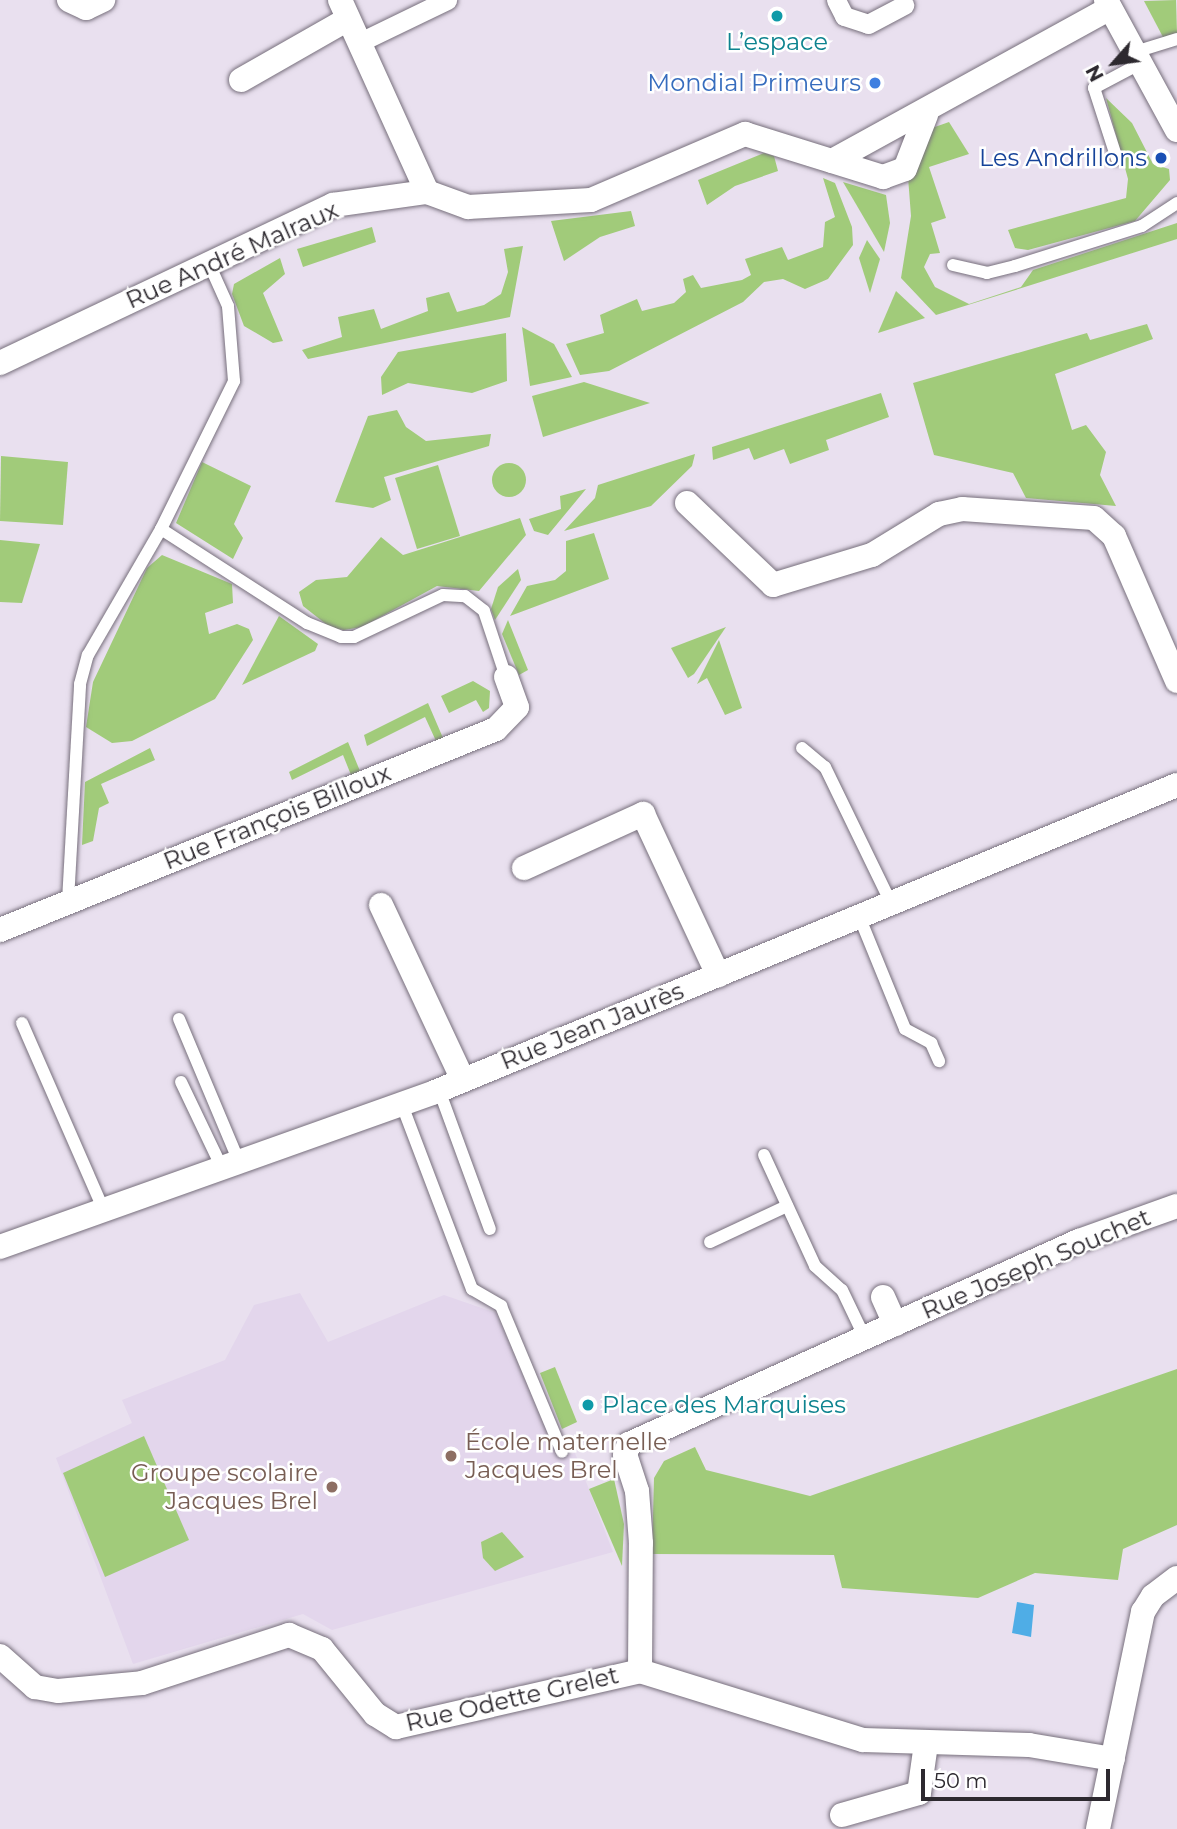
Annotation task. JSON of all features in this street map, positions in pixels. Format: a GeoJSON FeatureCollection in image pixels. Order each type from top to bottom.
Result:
{"type":"FeatureCollection","features":[{"type":"Feature","properties":{"kind":"street"},"geometry":{"type":"LineString","coordinates":[[69,0],[86,8],[103,0]]}},
{"type":"Feature","properties":{"kind":"street"},"geometry":{"type":"LineString","coordinates":[[358,43],[447,0]]}},
{"type":"Feature","properties":{"kind":"street"},"geometry":{"type":"LineString","coordinates":[[836,0],[844,16],[868,24],[904,5]]}},
{"type":"Feature","properties":{"kind":"street"},"geometry":{"type":"LineString","coordinates":[[832,162],[926,115],[949,94],[1108,4],[1177,130]]}},
{"type":"Feature","properties":{"kind":"street"},"geometry":{"type":"LineString","coordinates":[[241,80],[344,10],[427,192]]}},
{"type":"Feature","properties":{"kind":"street","name":"Rue André Malraux"},"geometry":{"type":"LineString","coordinates":[[0,363],[210,266],[333,205],[427,192],[468,207],[591,200],[745,134],[883,177],[905,169],[926,115]]}},
{"type":"Feature","properties":{"kind":"street"},"geometry":{"type":"LineString","coordinates":[[687,503],[773,585],[872,555],[939,514],[962,509],[1094,518],[1114,536],[1177,681]]}},
{"type":"Feature","properties":{"kind":"street","name":"Rue François Billoux"},"geometry":{"type":"LineString","coordinates":[[0,930],[496,729],[517,707],[506,677]]}},
{"type":"Feature","properties":{"kind":"street","name":"Rue Jean Jaurès"},"geometry":{"type":"LineString","coordinates":[[0,1247],[105,1213],[402,1105],[1177,785]]}},
{"type":"Feature","properties":{"kind":"street"},"geometry":{"type":"LineString","coordinates":[[524,868],[642,814],[718,975]]}},
{"type":"Feature","properties":{"kind":"street"},"geometry":{"type":"LineString","coordinates":[[381,905],[462,1079]]}},
{"type":"Feature","properties":{"kind":"street","name":"Rue Joseph Souchet"},"geometry":{"type":"LineString","coordinates":[[640,1671],[641,1543],[626,1446],[1079,1241],[1177,1206]]}},
{"type":"Feature","properties":{"kind":"street","name":"Rue Joseph Souchet"},"geometry":{"type":"LineString","coordinates":[[883,1297],[895,1324]]}},
{"type":"Feature","properties":{"kind":"street"},"geometry":{"type":"LineString","coordinates":[[1098,1829],[1143,1612],[1153,1596],[1177,1578]]}},
{"type":"Feature","properties":{"kind":"street","name":"Rue Odette Grelet"},"geometry":{"type":"LineString","coordinates":[[0,1656],[25,1681],[58,1691],[149,1682],[289,1634],[322,1649],[375,1714],[396,1727],[640,1671],[863,1740],[926,1744],[1029,1745],[1113,1759]]}},
{"type":"Feature","properties":{"kind":"street"},"geometry":{"type":"LineString","coordinates":[[842,1815],[919,1793],[926,1744]]}},
{"type":"Feature","properties":{"kind":"lane"},"geometry":{"type":"LineString","coordinates":[[1118,159],[1094,88],[1138,58],[1177,39]]}},
{"type":"Feature","properties":{"kind":"lane"},"geometry":{"type":"LineString","coordinates":[[953,264],[987,273],[1015,266],[1142,226],[1177,203]]}},
{"type":"Feature","properties":{"kind":"lane"},"geometry":{"type":"LineString","coordinates":[[68,901],[80,684],[108,616],[161,529],[234,381],[228,306],[210,266]]}},
{"type":"Feature","properties":{"kind":"lane"},"geometry":{"type":"LineString","coordinates":[[161,529],[307,623],[341,637],[354,637],[443,595],[465,597],[484,611],[506,677]]}},
{"type":"Feature","properties":{"kind":"lane"},"geometry":{"type":"LineString","coordinates":[[802,748],[825,767],[891,903]]}},
{"type":"Feature","properties":{"kind":"lane"},"geometry":{"type":"LineString","coordinates":[[859,916],[905,1028],[931,1044],[939,1061]]}},
{"type":"Feature","properties":{"kind":"lane"},"geometry":{"type":"LineString","coordinates":[[179,1019],[232,1167]]}},
{"type":"Feature","properties":{"kind":"lane"},"geometry":{"type":"LineString","coordinates":[[22,1023],[105,1213]]}},
{"type":"Feature","properties":{"kind":"lane"},"geometry":{"type":"LineString","coordinates":[[181,1082],[232,1167]]}},
{"type":"Feature","properties":{"kind":"lane"},"geometry":{"type":"LineString","coordinates":[[439,1090],[491,1229]]}},
{"type":"Feature","properties":{"kind":"lane"},"geometry":{"type":"LineString","coordinates":[[402,1105],[472,1289],[501,1306],[562,1452]]}},
{"type":"Feature","properties":{"kind":"lane"},"geometry":{"type":"LineString","coordinates":[[764,1154],[815,1266],[842,1290],[865,1338]]}},
{"type":"Feature","properties":{"kind":"lane"},"geometry":{"type":"LineString","coordinates":[[710,1242],[787,1206]]}},
{"type":"Feature","properties":{"kind":"shaded area"},"geometry":{"type":"Polygon","coordinates":[[[300,1293],[328,1342],[444,1295],[496,1313],[558,1457],[575,1453],[613,1552],[332,1630],[303,1614],[133,1664],[56,1458],[132,1423],[122,1400],[225,1360],[254,1305],[300,1293]]]}},
{"type":"Feature","properties":{"kind":"green space"},"geometry":{"type":"Polygon","coordinates":[[[1176,0],[1177,34],[1164,39],[1144,1],[1176,0]]]}},
{"type":"Feature","properties":{"kind":"green space"},"geometry":{"type":"Polygon","coordinates":[[[1106,98],[1132,123],[1153,164],[1169,169],[1170,180],[1135,221],[1028,250],[1015,248],[1008,230],[1126,198],[1128,179],[1106,98]]]}},
{"type":"Feature","properties":{"kind":"green space"},"geometry":{"type":"Polygon","coordinates":[[[949,122],[969,154],[929,167],[946,218],[931,223],[940,253],[930,254],[924,267],[935,287],[969,304],[1021,287],[1033,270],[1177,223],[1177,239],[936,315],[901,278],[911,216],[908,177],[932,128],[949,122]]]}},
{"type":"Feature","properties":{"kind":"green space"},"geometry":{"type":"Polygon","coordinates":[[[764,153],[774,156],[778,171],[735,186],[707,205],[698,180],[764,153]]]}},
{"type":"Feature","properties":{"kind":"green space"},"geometry":{"type":"Polygon","coordinates":[[[823,178],[835,183],[852,227],[853,245],[828,279],[805,289],[783,279],[764,282],[743,302],[609,371],[580,375],[566,344],[604,333],[600,315],[637,299],[642,311],[674,303],[686,292],[683,279],[693,275],[701,288],[742,280],[751,275],[745,259],[782,247],[788,260],[823,247],[825,222],[835,217],[823,178]]]}},
{"type":"Feature","properties":{"kind":"green space"},"geometry":{"type":"Polygon","coordinates":[[[843,182],[886,195],[890,223],[884,252],[843,182]]]}},
{"type":"Feature","properties":{"kind":"green space"},"geometry":{"type":"Polygon","coordinates":[[[631,211],[635,226],[600,237],[564,261],[551,221],[631,211]]]}},
{"type":"Feature","properties":{"kind":"green space"},"geometry":{"type":"Polygon","coordinates":[[[372,227],[376,242],[303,267],[297,249],[372,227]]]}},
{"type":"Feature","properties":{"kind":"green space"},"geometry":{"type":"Polygon","coordinates":[[[867,240],[880,259],[870,293],[859,258],[867,240]]]}},
{"type":"Feature","properties":{"kind":"green space"},"geometry":{"type":"Polygon","coordinates":[[[523,246],[510,317],[308,359],[302,350],[342,337],[338,317],[374,309],[381,329],[428,311],[426,298],[449,292],[457,312],[484,305],[501,294],[508,272],[504,249],[523,246]]]}},
{"type":"Feature","properties":{"kind":"green space"},"geometry":{"type":"Polygon","coordinates":[[[280,258],[285,274],[263,293],[283,341],[273,343],[244,326],[232,294],[234,284],[280,258]]]}},
{"type":"Feature","properties":{"kind":"green space"},"geometry":{"type":"Polygon","coordinates":[[[896,291],[925,318],[878,333],[896,291]]]}},
{"type":"Feature","properties":{"kind":"green space"},"geometry":{"type":"Polygon","coordinates":[[[1147,324],[1153,339],[1055,374],[1072,430],[1086,425],[1106,452],[1100,475],[1116,506],[1026,498],[1013,473],[934,455],[913,383],[1087,333],[1090,340],[1147,324]]]}},
{"type":"Feature","properties":{"kind":"green space"},"geometry":{"type":"Polygon","coordinates":[[[522,327],[554,344],[572,377],[530,386],[522,327]]]}},
{"type":"Feature","properties":{"kind":"green space"},"geometry":{"type":"Polygon","coordinates":[[[506,333],[507,381],[472,393],[408,383],[382,395],[381,377],[398,352],[506,333]]]}},
{"type":"Feature","properties":{"kind":"green space"},"geometry":{"type":"Polygon","coordinates":[[[584,382],[650,403],[543,437],[532,396],[584,382]]]}},
{"type":"Feature","properties":{"kind":"green space"},"geometry":{"type":"Polygon","coordinates":[[[881,393],[889,417],[826,440],[829,450],[790,464],[784,449],[754,460],[749,448],[713,460],[712,447],[881,393]]]}},
{"type":"Feature","properties":{"kind":"green space"},"geometry":{"type":"Polygon","coordinates":[[[397,410],[406,427],[426,441],[491,434],[489,446],[384,477],[391,500],[373,508],[335,502],[368,416],[397,410]]]}},
{"type":"Feature","properties":{"kind":"green space"},"geometry":{"type":"Polygon","coordinates":[[[695,454],[692,466],[651,506],[564,531],[595,498],[598,485],[695,454]]]}},
{"type":"Feature","properties":{"kind":"green space"},"geometry":{"type":"Polygon","coordinates":[[[1,456],[68,462],[63,525],[0,521],[1,456]]]}},
{"type":"Feature","properties":{"kind":"green space"},"geometry":{"type":"Polygon","coordinates":[[[202,462],[251,486],[234,524],[243,538],[233,559],[176,523],[202,462]]]}},
{"type":"Feature","properties":{"kind":"green space"},"geometry":{"type":"Polygon","coordinates":[[[509,463],[521,468],[526,480],[521,492],[509,497],[497,492],[492,480],[497,468],[509,463]]]}},
{"type":"Feature","properties":{"kind":"green space"},"geometry":{"type":"Polygon","coordinates":[[[438,465],[460,536],[417,549],[395,478],[438,465]]]}},
{"type":"Feature","properties":{"kind":"green space"},"geometry":{"type":"Polygon","coordinates":[[[586,489],[548,535],[534,531],[529,519],[561,509],[560,496],[586,489]]]}},
{"type":"Feature","properties":{"kind":"green space"},"geometry":{"type":"Polygon","coordinates":[[[520,518],[526,535],[479,591],[437,586],[362,627],[344,630],[331,628],[303,606],[299,592],[316,580],[347,577],[381,537],[403,555],[520,518]]]}},
{"type":"Feature","properties":{"kind":"green space"},"geometry":{"type":"Polygon","coordinates":[[[594,533],[609,579],[510,616],[527,586],[555,580],[566,571],[566,541],[594,533]]]}},
{"type":"Feature","properties":{"kind":"green space"},"geometry":{"type":"Polygon","coordinates":[[[0,540],[40,544],[22,603],[0,602],[0,540]]]}},
{"type":"Feature","properties":{"kind":"green space"},"geometry":{"type":"Polygon","coordinates":[[[162,555],[232,584],[233,603],[205,613],[209,634],[237,624],[249,629],[253,640],[215,699],[132,741],[112,743],[86,727],[93,682],[147,568],[162,555]]]}},
{"type":"Feature","properties":{"kind":"green space"},"geometry":{"type":"Polygon","coordinates":[[[518,569],[521,580],[495,620],[491,609],[498,587],[518,569]]]}},
{"type":"Feature","properties":{"kind":"green space"},"geometry":{"type":"Polygon","coordinates":[[[279,616],[318,644],[315,651],[242,685],[279,616]]]}},
{"type":"Feature","properties":{"kind":"green space"},"geometry":{"type":"Polygon","coordinates":[[[508,620],[528,670],[519,675],[502,634],[508,620]]]}},
{"type":"Feature","properties":{"kind":"green space"},"geometry":{"type":"Polygon","coordinates":[[[726,627],[694,674],[688,678],[671,648],[726,627]]]}},
{"type":"Feature","properties":{"kind":"green space"},"geometry":{"type":"Polygon","coordinates":[[[719,640],[742,708],[725,715],[707,678],[697,684],[719,640]]]}},
{"type":"Feature","properties":{"kind":"green space"},"geometry":{"type":"Polygon","coordinates":[[[473,681],[490,691],[489,708],[483,712],[476,700],[449,713],[441,696],[473,681]]]}},
{"type":"Feature","properties":{"kind":"green space"},"geometry":{"type":"Polygon","coordinates":[[[428,703],[443,738],[436,741],[425,717],[367,746],[364,735],[428,703]]]}},
{"type":"Feature","properties":{"kind":"green space"},"geometry":{"type":"Polygon","coordinates":[[[348,742],[360,771],[351,775],[343,755],[292,780],[289,772],[348,742]]]}},
{"type":"Feature","properties":{"kind":"green space"},"geometry":{"type":"Polygon","coordinates":[[[150,748],[155,760],[101,784],[109,803],[99,808],[93,841],[82,845],[85,782],[150,748]]]}},
{"type":"Feature","properties":{"kind":"green space"},"geometry":{"type":"Polygon","coordinates":[[[555,1367],[577,1422],[562,1429],[540,1373],[555,1367]]]}},
{"type":"Feature","properties":{"kind":"green space"},"geometry":{"type":"Polygon","coordinates":[[[1177,1369],[1177,1525],[1123,1549],[1118,1580],[1035,1573],[978,1598],[842,1588],[834,1555],[652,1554],[654,1478],[664,1461],[695,1447],[706,1470],[810,1496],[1177,1369]]]}},
{"type":"Feature","properties":{"kind":"green space"},"geometry":{"type":"Polygon","coordinates":[[[144,1436],[189,1540],[105,1577],[63,1473],[144,1436]]]}},
{"type":"Feature","properties":{"kind":"green space"},"geometry":{"type":"Polygon","coordinates":[[[614,1479],[624,1524],[622,1566],[589,1489],[614,1479]]]}},
{"type":"Feature","properties":{"kind":"green space"},"geometry":{"type":"Polygon","coordinates":[[[502,1532],[524,1557],[495,1571],[483,1558],[481,1542],[502,1532]]]}},
{"type":"Feature","properties":{"kind":"water"},"geometry":{"type":"Polygon","coordinates":[[[1017,1602],[1034,1605],[1031,1637],[1012,1633],[1017,1602]]]}},
{"type":"Feature","properties":{"kind":"place","name":"L’espace"},"geometry":{"type":"Point","coordinates":[777,16]}},
{"type":"Feature","properties":{"kind":"place","name":"Mondial Primeurs"},"geometry":{"type":"Point","coordinates":[875,83]}},
{"type":"Feature","properties":{"kind":"place","name":"Les Andrillons"},"geometry":{"type":"Point","coordinates":[1161,158]}},
{"type":"Feature","properties":{"kind":"place","name":"Place des Marquises"},"geometry":{"type":"Point","coordinates":[588,1405]}},
{"type":"Feature","properties":{"kind":"place","name":"École maternelle Jacques Brel"},"geometry":{"type":"Point","coordinates":[451,1456]}},
{"type":"Feature","properties":{"kind":"place","name":"Groupe scolaire Jacques Brel"},"geometry":{"type":"Point","coordinates":[332,1487]}}]}
